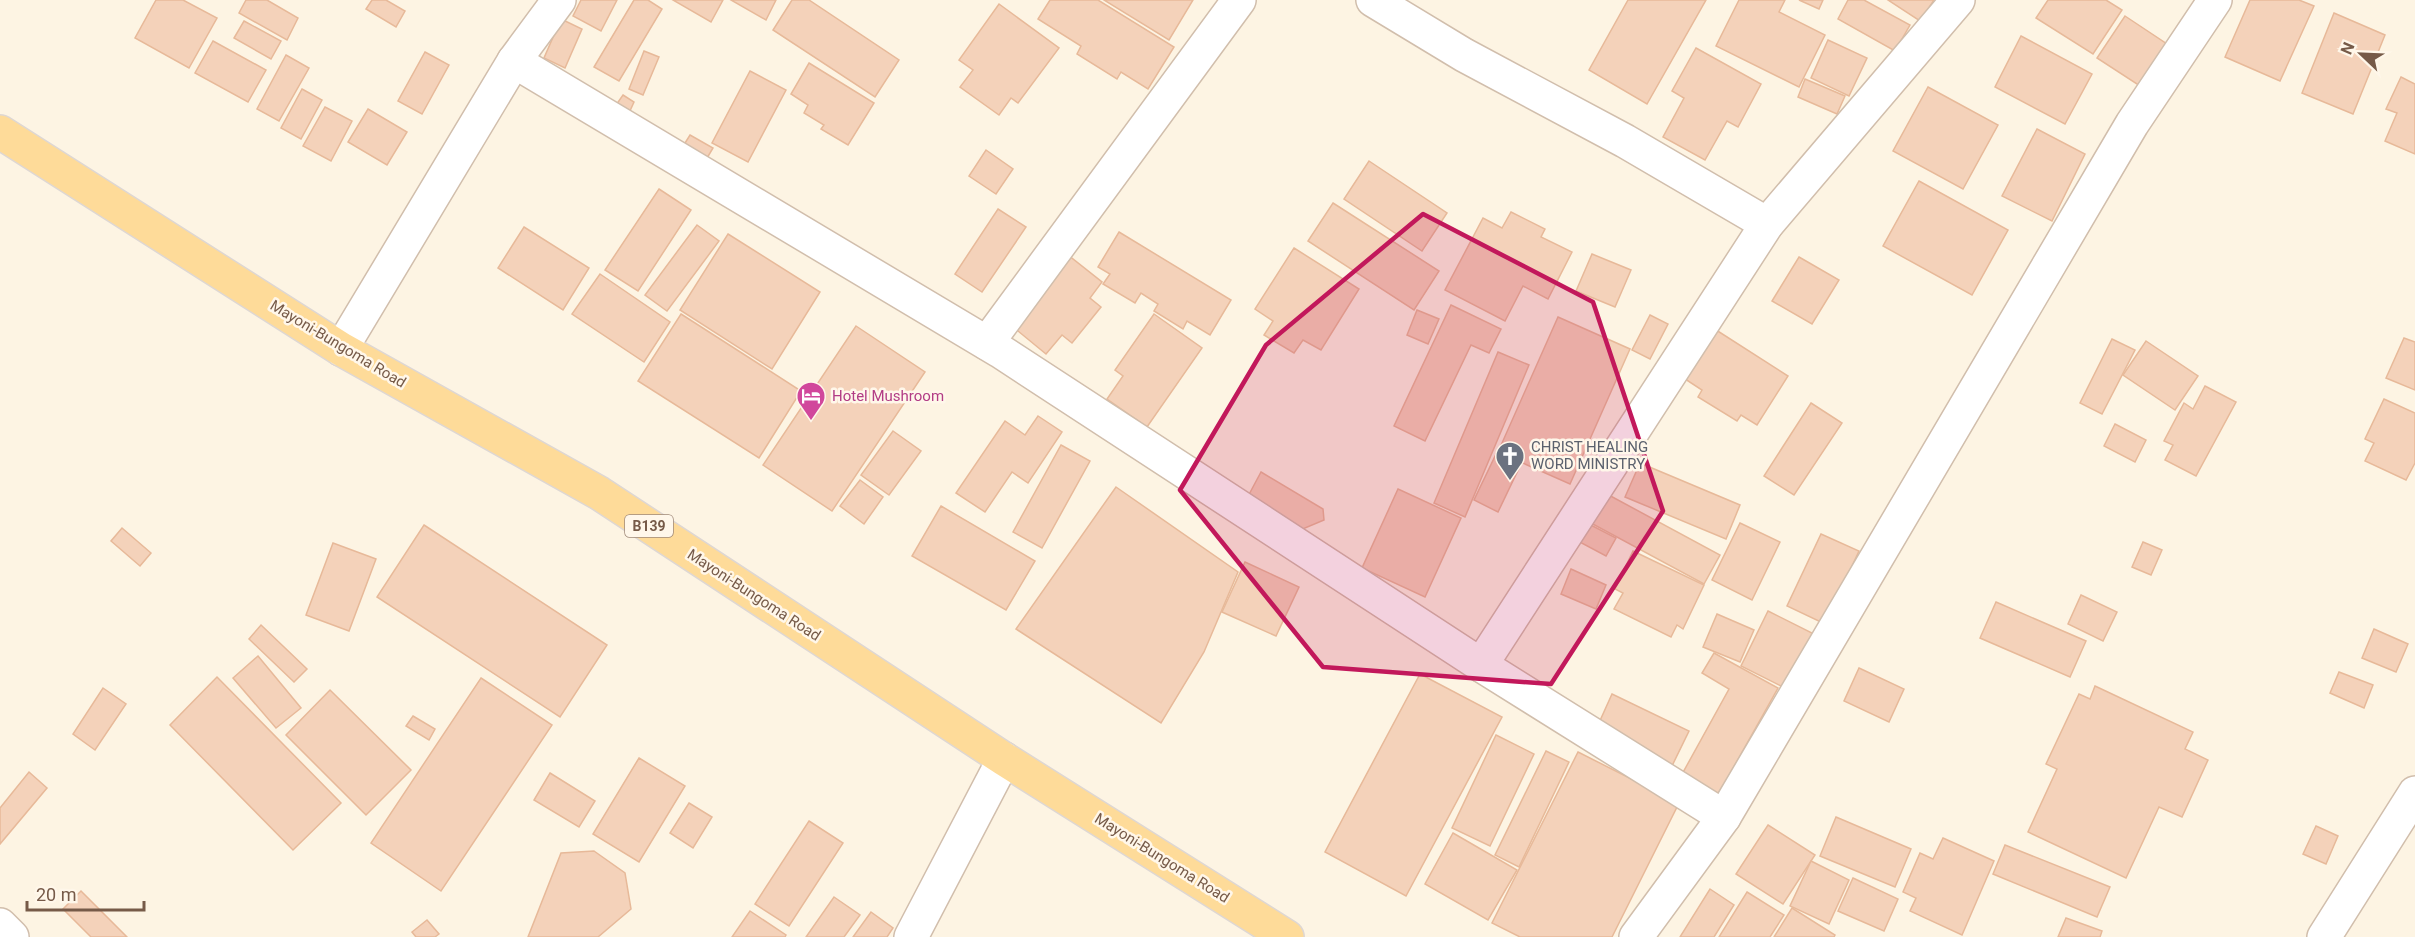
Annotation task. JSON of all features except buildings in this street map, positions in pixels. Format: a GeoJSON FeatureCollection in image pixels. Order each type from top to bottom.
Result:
{"type":"FeatureCollection","features":[{"type":"Feature","properties":{"kind":"main road","name":"Mayoni-Bungoma Road"},"geometry":{"type":"LineString","coordinates":[[0,132],[341,349],[599,493],[1004,759],[1287,937]]}},
{"type":"Feature","properties":{"kind":"street"},"geometry":{"type":"LineString","coordinates":[[341,349],[513,61],[559,0]]}},
{"type":"Feature","properties":{"kind":"street"},"geometry":{"type":"LineString","coordinates":[[987,344],[1239,0]]}},
{"type":"Feature","properties":{"kind":"street"},"geometry":{"type":"LineString","coordinates":[[1373,0],[1464,55],[1625,141],[1767,224]]}},
{"type":"Feature","properties":{"kind":"street"},"geometry":{"type":"LineString","coordinates":[[1481,665],[1767,224],[1958,0]]}},
{"type":"Feature","properties":{"kind":"street"},"geometry":{"type":"LineString","coordinates":[[1636,937],[1724,817],[2132,124],[2215,0]]}},
{"type":"Feature","properties":{"kind":"street"},"geometry":{"type":"LineString","coordinates":[[513,61],[987,344],[1481,665],[1724,817]]}},
{"type":"Feature","properties":{"kind":"street"},"geometry":{"type":"LineString","coordinates":[[911,937],[1004,759]]}},
{"type":"Feature","properties":{"kind":"street"},"geometry":{"type":"LineString","coordinates":[[2324,937],[2415,793]]}},
{"type":"Feature","properties":{"kind":"street"},"geometry":{"type":"LineString","coordinates":[[0,925],[12,937]]}},
{"type":"Feature","properties":{"kind":"highlighted area"},"geometry":{"type":"Polygon","coordinates":[[[1423,214],[1593,302],[1663,511],[1551,684],[1323,667],[1180,490],[1266,345],[1423,214]]]}},
{"type":"Feature","properties":{"kind":"place","name":"Hotel Mushroom"},"geometry":{"type":"Point","coordinates":[811,422]}},
{"type":"Feature","properties":{"kind":"place","name":"CHRIST HEALING WORD MINISTRY"},"geometry":{"type":"Point","coordinates":[1510,482]}}]}
